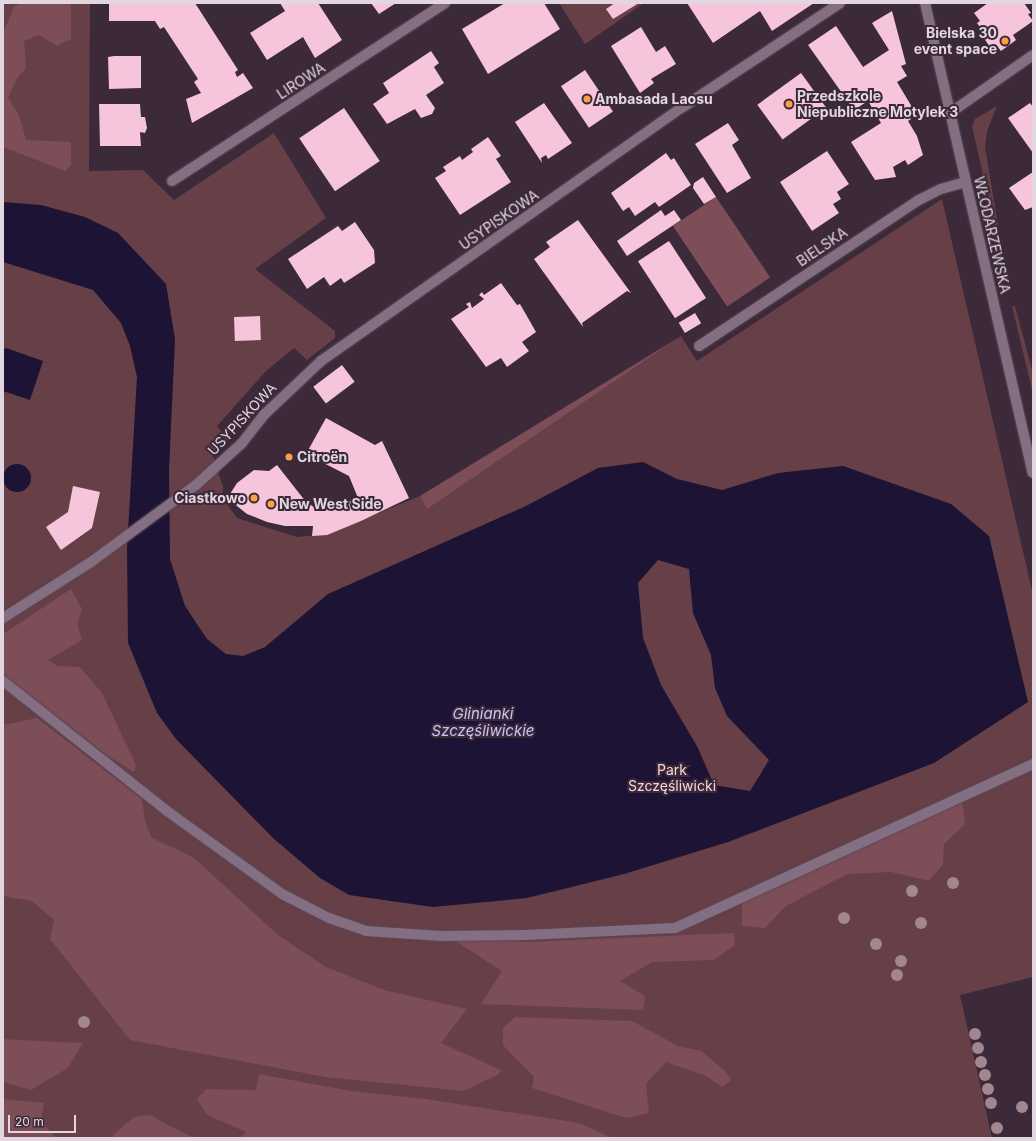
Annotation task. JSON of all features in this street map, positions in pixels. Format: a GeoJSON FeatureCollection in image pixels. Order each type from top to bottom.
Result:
{"type":"FeatureCollection","features":[{"type":"Feature","properties":{"kind":"street","name":"LIROWA"},"geometry":{"type":"LineString","coordinates":[[172,181],[445,3]]}},
{"type":"Feature","properties":{"kind":"street","name":"USYPISKOWA"},"geometry":{"type":"LineString","coordinates":[[3,618],[102,554],[196,485],[207,476],[321,361],[684,108],[840,3]]}},
{"type":"Feature","properties":{"kind":"street","name":"WŁODARZEWSKA"},"geometry":{"type":"LineString","coordinates":[[925,3],[966,182],[1029,433],[1033,472]]}},
{"type":"Feature","properties":{"kind":"street"},"geometry":{"type":"LineString","coordinates":[[950,113],[1033,55]]}},
{"type":"Feature","properties":{"kind":"street","name":"BIELSKA"},"geometry":{"type":"LineString","coordinates":[[699,346],[919,200],[941,189],[966,182]]}},
{"type":"Feature","properties":{"kind":"street"},"geometry":{"type":"LineString","coordinates":[[3,681],[167,811],[282,894],[329,918],[366,930],[442,936],[525,935],[676,928],[1033,764]]}},
{"type":"Feature","properties":{"kind":"green space","name":"Park Szczęśliwicki"},"geometry":{"type":"Polygon","coordinates":[[[3,3],[90,3],[89,171],[143,170],[174,200],[274,133],[326,218],[255,269],[335,331],[335,338],[307,360],[294,348],[265,372],[217,426],[228,440],[212,454],[223,487],[222,497],[237,518],[297,537],[327,534],[420,496],[427,508],[681,336],[697,361],[942,199],[1033,595],[1033,977],[960,995],[992,1138],[3,1138],[3,3]]]}},
{"type":"Feature","properties":{"kind":"green space"},"geometry":{"type":"Polygon","coordinates":[[[559,3],[644,3],[585,44],[559,3]]]}},
{"type":"Feature","properties":{"kind":"green space"},"geometry":{"type":"Polygon","coordinates":[[[997,106],[987,131],[985,147],[1009,291],[972,126],[975,119],[997,106]]]}},
{"type":"Feature","properties":{"kind":"green space"},"geometry":{"type":"Polygon","coordinates":[[[1012,306],[1015,306],[1033,373],[1033,394],[1012,306]]]}},
{"type":"Feature","properties":{"kind":"shaded area"},"geometry":{"type":"Polygon","coordinates":[[[21,3],[71,3],[71,39],[57,46],[39,35],[24,41],[26,68],[17,78],[8,98],[19,115],[26,140],[71,142],[71,165],[65,171],[3,147],[3,33],[14,7],[21,3]]]}},
{"type":"Feature","properties":{"kind":"shaded area"},"geometry":{"type":"Polygon","coordinates":[[[716,197],[770,277],[727,306],[673,226],[716,197]]]}},
{"type":"Feature","properties":{"kind":"shaded area"},"geometry":{"type":"Polygon","coordinates":[[[681,336],[427,509],[420,496],[681,336]]]}},
{"type":"Feature","properties":{"kind":"shaded area"},"geometry":{"type":"Polygon","coordinates":[[[71,589],[82,609],[77,624],[82,640],[48,660],[58,666],[80,667],[102,693],[136,765],[134,772],[105,754],[3,674],[3,634],[71,589]]]}},
{"type":"Feature","properties":{"kind":"shaded area"},"geometry":{"type":"Polygon","coordinates":[[[37,718],[142,799],[145,822],[152,838],[193,857],[278,935],[326,967],[384,990],[467,1009],[441,1043],[501,1070],[498,1075],[463,1091],[325,1077],[130,1040],[50,939],[54,920],[32,901],[3,896],[3,725],[37,718]]]}},
{"type":"Feature","properties":{"kind":"shaded area"},"geometry":{"type":"Polygon","coordinates":[[[962,802],[965,824],[944,844],[943,864],[929,881],[891,872],[847,874],[786,906],[765,928],[742,926],[742,901],[962,802]]]}},
{"type":"Feature","properties":{"kind":"shaded area"},"geometry":{"type":"Polygon","coordinates":[[[734,933],[735,945],[714,960],[652,962],[620,981],[645,996],[643,1010],[481,1004],[502,971],[455,941],[457,937],[526,942],[734,933]]]}},
{"type":"Feature","properties":{"kind":"shaded area"},"geometry":{"type":"Polygon","coordinates":[[[515,1017],[632,1021],[678,1046],[701,1051],[726,1072],[731,1080],[722,1087],[706,1076],[666,1062],[646,1084],[649,1113],[626,1118],[532,1088],[534,1077],[503,1045],[503,1028],[515,1017]]]}},
{"type":"Feature","properties":{"kind":"shaded area"},"geometry":{"type":"Polygon","coordinates":[[[3,1039],[83,1043],[68,1068],[31,1090],[3,1082],[3,1039]]]}},
{"type":"Feature","properties":{"kind":"shaded area"},"geometry":{"type":"Polygon","coordinates":[[[259,1074],[351,1091],[426,1099],[579,1123],[612,1138],[240,1138],[246,1132],[207,1115],[197,1099],[206,1089],[256,1090],[259,1074]]]}},
{"type":"Feature","properties":{"kind":"shaded area"},"geometry":{"type":"Polygon","coordinates":[[[3,1099],[44,1103],[41,1122],[56,1138],[3,1138],[3,1099]]]}},
{"type":"Feature","properties":{"kind":"shaded area"},"geometry":{"type":"Polygon","coordinates":[[[150,1115],[195,1138],[114,1138],[113,1135],[134,1117],[150,1115]]]}},
{"type":"Feature","properties":{"kind":"water","name":"Glinianki Szczęśliwickie"},"geometry":{"type":"Polygon","coordinates":[[[3,202],[41,205],[85,217],[118,233],[166,284],[175,339],[169,470],[170,559],[185,606],[207,639],[226,654],[243,656],[265,647],[328,594],[526,506],[598,468],[643,462],[677,479],[722,490],[778,473],[843,466],[951,504],[989,536],[1028,702],[934,763],[728,842],[624,874],[527,898],[433,907],[349,895],[320,878],[273,838],[176,739],[157,713],[128,643],[127,548],[137,377],[130,346],[121,323],[93,290],[3,262],[3,202]],[[658,560],[638,583],[643,638],[661,685],[698,748],[714,785],[750,791],[769,760],[727,716],[715,688],[711,655],[693,613],[689,569],[658,560]]]}},
{"type":"Feature","properties":{"kind":"water"},"geometry":{"type":"Polygon","coordinates":[[[6,348],[43,361],[30,400],[3,391],[3,350],[6,348]]]}},
{"type":"Feature","properties":{"kind":"water"},"geometry":{"type":"Polygon","coordinates":[[[17,464],[27,468],[31,478],[27,488],[17,492],[7,488],[3,478],[7,468],[17,464]]]}},
{"type":"Feature","properties":{"kind":"building"},"geometry":{"type":"Polygon","coordinates":[[[109,3],[195,3],[238,70],[235,72],[237,77],[243,73],[253,88],[192,123],[186,99],[201,93],[194,82],[198,79],[164,27],[160,29],[155,21],[109,21],[109,3]]]}},
{"type":"Feature","properties":{"kind":"building"},"geometry":{"type":"Polygon","coordinates":[[[280,3],[318,3],[342,40],[315,58],[303,37],[267,60],[250,33],[285,11],[280,3]]]}},
{"type":"Feature","properties":{"kind":"building"},"geometry":{"type":"Polygon","coordinates":[[[371,3],[396,3],[379,14],[371,3]]]}},
{"type":"Feature","properties":{"kind":"building"},"geometry":{"type":"Polygon","coordinates":[[[505,3],[544,3],[560,29],[488,74],[462,29],[505,3]]]}},
{"type":"Feature","properties":{"kind":"building"},"geometry":{"type":"Polygon","coordinates":[[[615,3],[639,3],[613,19],[606,9],[615,3]]]}},
{"type":"Feature","properties":{"kind":"building"},"geometry":{"type":"Polygon","coordinates":[[[687,3],[814,3],[772,31],[760,11],[713,43],[687,3]]]}},
{"type":"Feature","properties":{"kind":"building"},"geometry":{"type":"Polygon","coordinates":[[[988,3],[1024,3],[1031,13],[1028,14],[1033,21],[1013,35],[1016,40],[1001,51],[997,46],[992,50],[979,31],[982,30],[977,23],[980,21],[974,13],[988,3]]]}},
{"type":"Feature","properties":{"kind":"building"},"geometry":{"type":"Polygon","coordinates":[[[892,11],[906,64],[901,66],[907,76],[897,82],[912,107],[906,111],[911,119],[908,121],[917,136],[923,155],[908,165],[905,160],[893,167],[896,177],[875,180],[851,142],[881,123],[868,101],[854,110],[808,45],[836,26],[863,67],[889,50],[872,23],[892,11]]]}},
{"type":"Feature","properties":{"kind":"building"},"geometry":{"type":"Polygon","coordinates":[[[641,27],[656,52],[665,46],[676,64],[651,79],[654,83],[640,93],[611,46],[641,27]]]}},
{"type":"Feature","properties":{"kind":"building"},"geometry":{"type":"Polygon","coordinates":[[[431,51],[439,63],[434,67],[444,83],[426,95],[435,108],[432,114],[421,118],[415,109],[387,124],[373,104],[389,93],[383,83],[431,51]]]}},
{"type":"Feature","properties":{"kind":"building"},"geometry":{"type":"Polygon","coordinates":[[[141,56],[141,88],[109,89],[108,57],[141,56]]]}},
{"type":"Feature","properties":{"kind":"building","name":"Ambasada Laosu"},"geometry":{"type":"Polygon","coordinates":[[[585,70],[613,111],[589,128],[561,86],[585,70]]]}},
{"type":"Feature","properties":{"kind":"building"},"geometry":{"type":"Polygon","coordinates":[[[801,73],[826,108],[783,140],[757,105],[801,73]]]}},
{"type":"Feature","properties":{"kind":"building"},"geometry":{"type":"Polygon","coordinates":[[[544,103],[572,143],[548,159],[546,155],[541,158],[542,163],[515,122],[544,103]]]}},
{"type":"Feature","properties":{"kind":"building"},"geometry":{"type":"Polygon","coordinates":[[[1030,103],[1033,107],[1033,153],[1008,118],[1030,103]]]}},
{"type":"Feature","properties":{"kind":"building"},"geometry":{"type":"Polygon","coordinates":[[[99,104],[140,104],[141,117],[145,117],[147,128],[145,133],[140,132],[141,146],[100,146],[99,104]]]}},
{"type":"Feature","properties":{"kind":"building"},"geometry":{"type":"Polygon","coordinates":[[[344,108],[380,161],[335,191],[299,138],[344,108]]]}},
{"type":"Feature","properties":{"kind":"building"},"geometry":{"type":"Polygon","coordinates":[[[728,123],[739,140],[732,145],[751,178],[727,193],[695,144],[728,123]]]}},
{"type":"Feature","properties":{"kind":"building"},"geometry":{"type":"Polygon","coordinates":[[[488,137],[501,156],[496,159],[511,182],[460,215],[435,178],[446,171],[443,167],[460,156],[462,160],[473,152],[471,149],[488,137]]]}},
{"type":"Feature","properties":{"kind":"building"},"geometry":{"type":"Polygon","coordinates":[[[827,151],[849,184],[837,192],[841,199],[833,204],[839,213],[812,231],[780,182],[827,151]]]}},
{"type":"Feature","properties":{"kind":"building"},"geometry":{"type":"Polygon","coordinates":[[[666,153],[671,160],[674,158],[691,185],[659,207],[655,202],[635,216],[629,207],[623,211],[611,193],[666,153]]]}},
{"type":"Feature","properties":{"kind":"building"},"geometry":{"type":"Polygon","coordinates":[[[1033,172],[1033,207],[1025,210],[1009,188],[1033,172]]]}},
{"type":"Feature","properties":{"kind":"building"},"geometry":{"type":"Polygon","coordinates":[[[703,177],[716,197],[704,204],[693,188],[694,183],[703,177]]]}},
{"type":"Feature","properties":{"kind":"building"},"geometry":{"type":"Polygon","coordinates":[[[661,210],[665,216],[674,210],[681,220],[627,256],[617,241],[661,210]]]}},
{"type":"Feature","properties":{"kind":"building"},"geometry":{"type":"Polygon","coordinates":[[[578,220],[631,293],[627,291],[582,323],[583,327],[534,259],[550,247],[546,242],[578,220]]]}},
{"type":"Feature","properties":{"kind":"building"},"geometry":{"type":"Polygon","coordinates":[[[355,222],[374,250],[375,263],[344,283],[341,278],[330,286],[324,277],[307,289],[288,259],[338,226],[342,231],[355,222]]]}},
{"type":"Feature","properties":{"kind":"building"},"geometry":{"type":"Polygon","coordinates":[[[669,241],[706,298],[675,318],[638,261],[669,241]]]}},
{"type":"Feature","properties":{"kind":"building"},"geometry":{"type":"Polygon","coordinates":[[[501,283],[517,305],[520,304],[536,332],[522,342],[529,351],[507,367],[501,358],[486,367],[451,319],[469,307],[466,304],[470,302],[472,308],[484,299],[479,295],[482,292],[484,295],[501,283]]]}},
{"type":"Feature","properties":{"kind":"building"},"geometry":{"type":"Polygon","coordinates":[[[695,313],[701,323],[685,333],[679,323],[695,313]]]}},
{"type":"Feature","properties":{"kind":"building"},"geometry":{"type":"Polygon","coordinates":[[[260,316],[261,340],[235,341],[234,317],[260,316]]]}},
{"type":"Feature","properties":{"kind":"building"},"geometry":{"type":"Polygon","coordinates":[[[342,365],[355,382],[326,403],[313,387],[342,365]]]}},
{"type":"Feature","properties":{"kind":"building"},"geometry":{"type":"Polygon","coordinates":[[[326,418],[375,445],[382,441],[409,498],[361,521],[327,535],[312,536],[313,526],[285,526],[267,522],[247,514],[232,502],[230,494],[237,483],[254,470],[269,471],[277,465],[306,502],[320,511],[358,498],[349,476],[306,454],[326,418]]]}},
{"type":"Feature","properties":{"kind":"building"},"geometry":{"type":"Polygon","coordinates":[[[73,486],[100,492],[92,528],[61,550],[46,527],[68,512],[73,486]]]}},
{"type":"Feature","properties":{"kind":"place","name":"Bielska 30 event space"},"geometry":{"type":"Point","coordinates":[1005,41]}},
{"type":"Feature","properties":{"kind":"place","name":"Ambasada Laosu"},"geometry":{"type":"Point","coordinates":[587,99]}},
{"type":"Feature","properties":{"kind":"place","name":"Przedszkole Niepubliczne Motylek 3"},"geometry":{"type":"Point","coordinates":[789,104]}},
{"type":"Feature","properties":{"kind":"place","name":"Citroën"},"geometry":{"type":"Point","coordinates":[289,457]}},
{"type":"Feature","properties":{"kind":"place","name":"Ciastkowo"},"geometry":{"type":"Point","coordinates":[254,498]}},
{"type":"Feature","properties":{"kind":"place","name":"New West Side"},"geometry":{"type":"Point","coordinates":[271,504]}}]}
